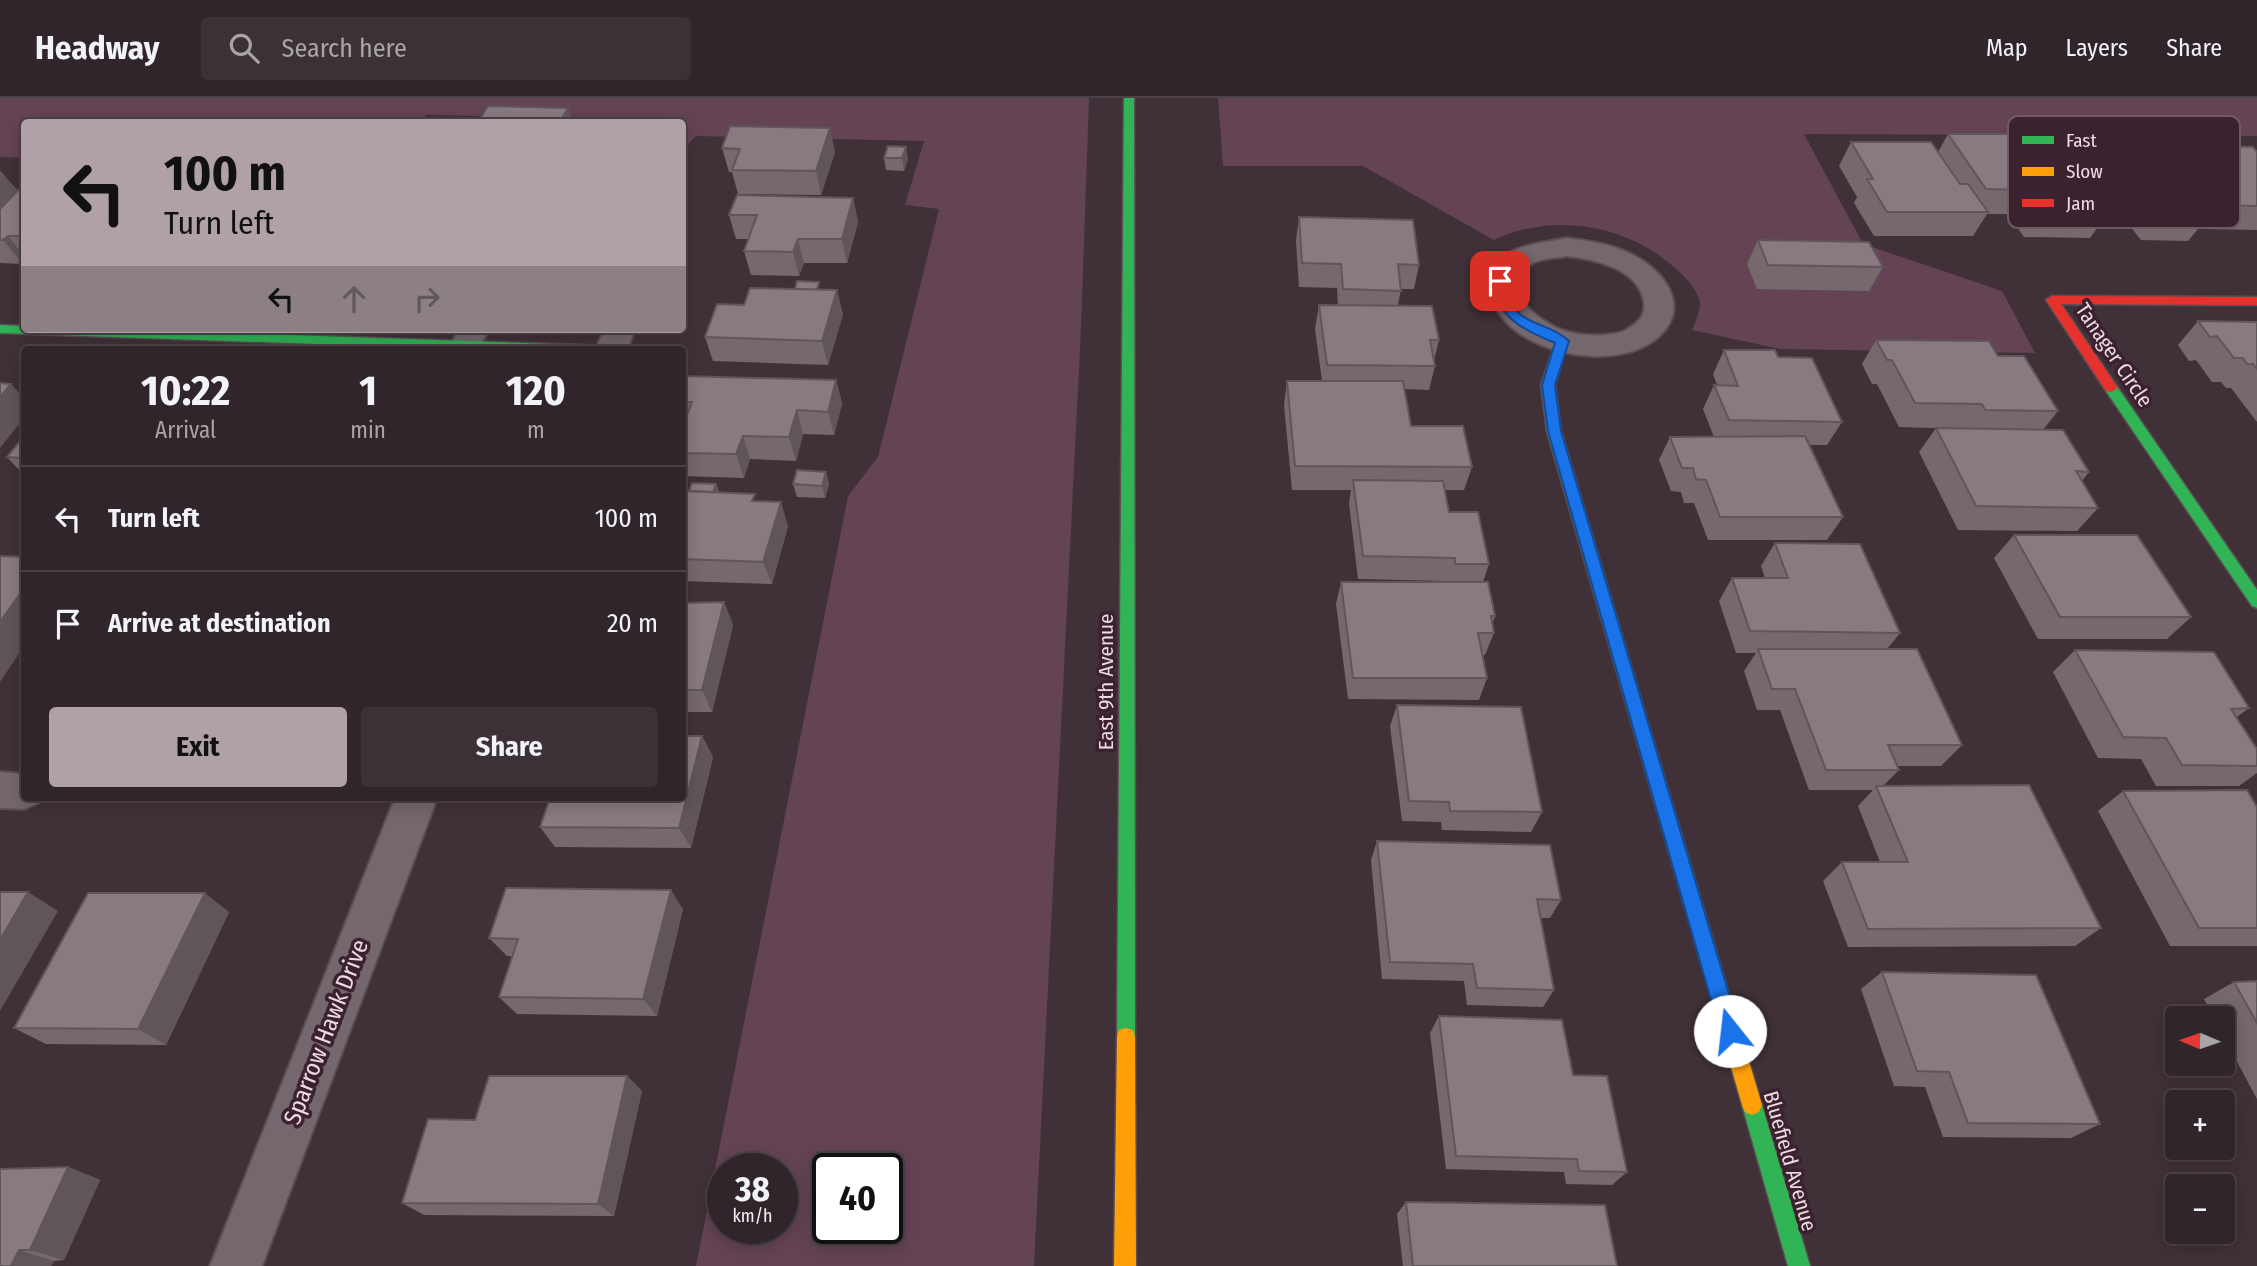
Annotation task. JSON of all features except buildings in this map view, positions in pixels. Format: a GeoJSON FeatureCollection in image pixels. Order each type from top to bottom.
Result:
{"type":"FeatureCollection","features":[{"type":"Feature","properties":{"kind":"street","name":"East 9th Avenue"},"geometry":{"type":"LineString","coordinates":[[1125,1266],[1129,98]]}},
{"type":"Feature","properties":{"kind":"street"},"geometry":{"type":"LineString","coordinates":[[1542,248],[1593,250],[1618,258],[1639,271],[1654,286],[1661,302],[1658,318],[1648,332],[1630,341],[1606,346],[1562,341],[1529,327],[1511,313],[1501,297],[1500,281],[1507,266],[1522,255],[1542,248]]}},
{"type":"Feature","properties":{"kind":"street","name":"Tanager Circle"},"geometry":{"type":"LineString","coordinates":[[2257,301],[2052,300],[2257,602]]}},
{"type":"Feature","properties":{"kind":"street"},"geometry":{"type":"LineString","coordinates":[[0,329],[21,329]]}},
{"type":"Feature","properties":{"kind":"street"},"geometry":{"type":"LineString","coordinates":[[235,333],[470,337],[568,346]]}},
{"type":"Feature","properties":{"kind":"street","name":"Bluefield Avenue"},"geometry":{"type":"LineString","coordinates":[[1562,341],[1548,385],[1554,431],[1799,1266]]}},
{"type":"Feature","properties":{"kind":"street"},"geometry":{"type":"LineString","coordinates":[[0,790],[21,791]]}},
{"type":"Feature","properties":{"kind":"street","name":"Sparrow Hawk Drive"},"geometry":{"type":"LineString","coordinates":[[236,1266],[415,801]]}},
{"type":"Feature","properties":{"kind":"shaded area"},"geometry":{"type":"Polygon","coordinates":[[[0,98],[1089,98],[1081,329],[1034,1266],[696,1266],[707,1210],[707,1244],[798,1244],[798,1153],[718,1153],[848,496],[878,457],[939,209],[905,205],[924,141],[696,136],[686,147],[686,119],[426,115],[423,119],[21,119],[21,158],[0,157],[0,98]]]}},
{"type":"Feature","properties":{"kind":"shaded area"},"geometry":{"type":"Polygon","coordinates":[[[1218,98],[2257,98],[2257,136],[2240,136],[2240,116],[2008,116],[2008,135],[1804,134],[1863,244],[2002,291],[2035,353],[1780,349],[1692,330],[1700,304],[1691,284],[1657,254],[1612,233],[1589,227],[1540,226],[1494,240],[1363,166],[1223,166],[1218,98]]]}},
{"type":"Feature","properties":{"kind":"traffic: fast"},"geometry":{"type":"LineString","coordinates":[[1126,1037],[1129,98]]}},
{"type":"Feature","properties":{"kind":"traffic: fast"},"geometry":{"type":"LineString","coordinates":[[0,329],[21,330]]}},
{"type":"Feature","properties":{"kind":"traffic: fast"},"geometry":{"type":"LineString","coordinates":[[116,333],[494,346]]}},
{"type":"Feature","properties":{"kind":"traffic: fast"},"geometry":{"type":"LineString","coordinates":[[1562,341],[1548,385],[1554,431],[1688,887]]}},
{"type":"Feature","properties":{"kind":"traffic: fast"},"geometry":{"type":"LineString","coordinates":[[2111,388],[2257,602]]}},
{"type":"Feature","properties":{"kind":"traffic: fast"},"geometry":{"type":"LineString","coordinates":[[1752,1105],[1799,1266]]}},
{"type":"Feature","properties":{"kind":"traffic: slow"},"geometry":{"type":"LineString","coordinates":[[1688,887],[1752,1105]]}},
{"type":"Feature","properties":{"kind":"traffic: slow"},"geometry":{"type":"LineString","coordinates":[[1125,1266],[1126,1037]]}},
{"type":"Feature","properties":{"kind":"traffic: jam"},"geometry":{"type":"LineString","coordinates":[[2111,388],[2052,300],[2257,301]]}},
{"type":"Feature","properties":{"kind":"route"},"geometry":{"type":"LineString","coordinates":[[1500,281],[1501,297],[1511,313],[1529,327],[1562,341],[1548,385],[1554,431],[1730,1031]]}}]}
